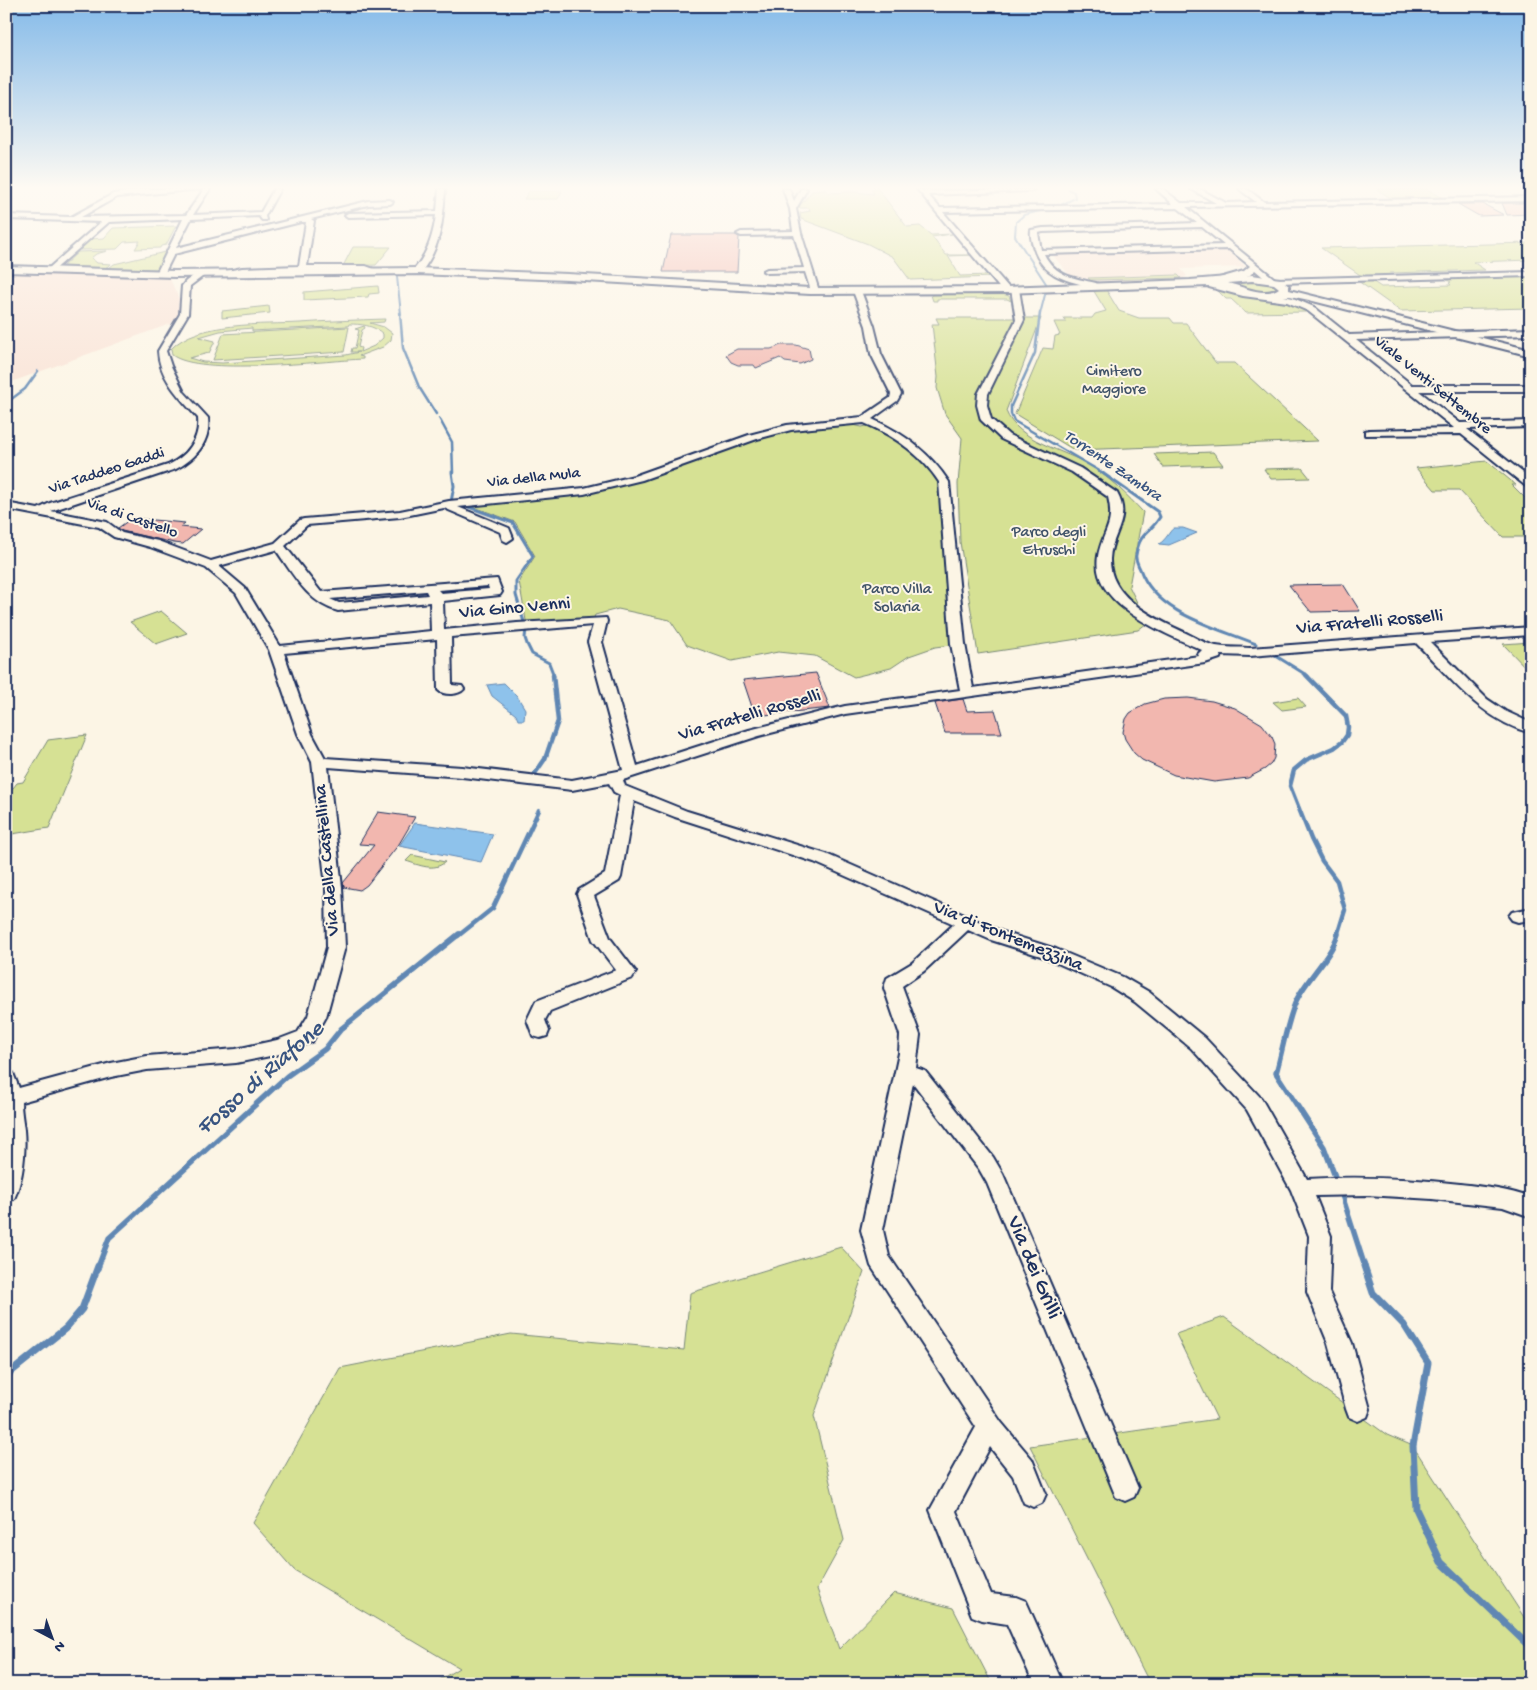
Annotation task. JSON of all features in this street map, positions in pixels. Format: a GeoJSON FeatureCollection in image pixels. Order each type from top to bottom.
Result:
{"type":"FeatureCollection","features":[{"type":"Feature","properties":{"kind":"main road"},"geometry":{"type":"LineString","coordinates":[[6,268],[160,274],[190,277],[202,274],[230,273],[417,271],[857,292],[1011,290],[1093,285],[1239,282],[1277,285],[1290,293],[1531,351]]}},
{"type":"Feature","properties":{"kind":"main road"},"geometry":{"type":"LineString","coordinates":[[1190,283],[1217,284],[1239,282]]}},
{"type":"Feature","properties":{"kind":"main road"},"geometry":{"type":"LineString","coordinates":[[1239,282],[1248,293],[1264,294],[1277,285]]}},
{"type":"Feature","properties":{"kind":"street"},"geometry":{"type":"LineString","coordinates":[[160,274],[163,268]]}},
{"type":"Feature","properties":{"kind":"street"},"geometry":{"type":"LineString","coordinates":[[230,273],[242,270],[285,268]]}},
{"type":"Feature","properties":{"kind":"street"},"geometry":{"type":"LineString","coordinates":[[358,268],[370,269],[369,271]]}},
{"type":"Feature","properties":{"kind":"street"},"geometry":{"type":"LineString","coordinates":[[417,271],[421,268]]}},
{"type":"Feature","properties":{"kind":"street"},"geometry":{"type":"LineString","coordinates":[[991,268],[1011,290],[1020,315],[1016,328],[983,394],[984,416],[991,426],[1005,437],[1076,470],[1112,495],[1118,515],[1116,526],[1104,558],[1107,581],[1128,605],[1153,621],[1212,650]]}},
{"type":"Feature","properties":{"kind":"street"},"geometry":{"type":"LineString","coordinates":[[1052,268],[1057,274],[1093,285]]}},
{"type":"Feature","properties":{"kind":"street"},"geometry":{"type":"LineString","coordinates":[[1219,281],[1247,273],[1252,268]]}},
{"type":"Feature","properties":{"kind":"street"},"geometry":{"type":"LineString","coordinates":[[1239,282],[1256,273],[1255,268]]}},
{"type":"Feature","properties":{"kind":"street"},"geometry":{"type":"LineString","coordinates":[[1256,268],[1277,285],[1531,274]]}},
{"type":"Feature","properties":{"kind":"street"},"geometry":{"type":"LineString","coordinates":[[767,271],[809,270],[815,291]]}},
{"type":"Feature","properties":{"kind":"street","name":"Via Taddeo Gaddi"},"geometry":{"type":"LineString","coordinates":[[40,512],[54,505],[172,468],[182,463],[193,452],[203,435],[203,418],[182,396],[163,359],[162,351],[183,318],[186,301],[184,290],[190,277]]}},
{"type":"Feature","properties":{"kind":"street"},"geometry":{"type":"LineString","coordinates":[[1190,283],[1211,285],[1243,294],[1297,302]]}},
{"type":"Feature","properties":{"kind":"street"},"geometry":{"type":"LineString","coordinates":[[857,292],[870,326],[876,354],[896,394],[894,399],[865,420]]}},
{"type":"Feature","properties":{"kind":"street"},"geometry":{"type":"LineString","coordinates":[[1264,294],[1297,302]]}},
{"type":"Feature","properties":{"kind":"street","name":"Viale Venti Settembre"},"geometry":{"type":"LineString","coordinates":[[1297,302],[1314,312],[1531,485]]}},
{"type":"Feature","properties":{"kind":"street"},"geometry":{"type":"LineString","coordinates":[[1346,338],[1531,332]]}},
{"type":"Feature","properties":{"kind":"street"},"geometry":{"type":"LineString","coordinates":[[1411,388],[1531,388]]}},
{"type":"Feature","properties":{"kind":"street"},"geometry":{"type":"LineString","coordinates":[[865,420],[876,424],[921,451],[934,466],[944,482],[958,644],[967,692]]}},
{"type":"Feature","properties":{"kind":"street","name":"Via della Mula"},"geometry":{"type":"LineString","coordinates":[[210,566],[280,546],[304,522],[400,514],[449,504],[584,491],[638,478],[753,437],[791,427],[865,420]]}},
{"type":"Feature","properties":{"kind":"street"},"geometry":{"type":"LineString","coordinates":[[1369,433],[1531,424]]}},
{"type":"Feature","properties":{"kind":"street"},"geometry":{"type":"LineString","coordinates":[[449,504],[449,507],[506,530],[507,538]]}},
{"type":"Feature","properties":{"kind":"street","name":"Via di Castello"},"geometry":{"type":"LineString","coordinates":[[6,506],[103,524],[118,535],[154,544],[210,566],[241,591],[254,612],[270,648]]}},
{"type":"Feature","properties":{"kind":"street"},"geometry":{"type":"LineString","coordinates":[[280,546],[318,596],[432,593],[441,635],[448,690]]}},
{"type":"Feature","properties":{"kind":"street","name":"Via Gino Venni"},"geometry":{"type":"LineString","coordinates":[[270,648],[601,621],[595,642],[631,771]]}},
{"type":"Feature","properties":{"kind":"street","name":"Via Fratelli Rosselli"},"geometry":{"type":"LineString","coordinates":[[317,756],[572,785],[614,778],[754,733],[845,710],[1211,658],[1215,654],[1212,650],[1250,652],[1531,631]]}},
{"type":"Feature","properties":{"kind":"street"},"geometry":{"type":"LineString","coordinates":[[1420,639],[1482,702],[1500,714],[1531,729]]}},
{"type":"Feature","properties":{"kind":"street"},"geometry":{"type":"LineString","coordinates":[[270,648],[281,690],[284,693],[289,692],[305,734],[317,756]]}},
{"type":"Feature","properties":{"kind":"street","name":"Via della Castellina"},"geometry":{"type":"LineString","coordinates":[[10,1087],[26,1094],[111,1070],[147,1063],[236,1056],[280,1047],[306,1037],[317,1017],[336,947],[334,887],[317,756]]}},
{"type":"Feature","properties":{"kind":"street","name":"Via di Fontemezzina"},"geometry":{"type":"LineString","coordinates":[[614,778],[619,788],[628,793],[689,817],[820,858],[997,936],[1050,953],[1117,982],[1142,997],[1198,1043],[1254,1104],[1301,1188],[1320,1236],[1318,1292],[1340,1343],[1358,1409]]}},
{"type":"Feature","properties":{"kind":"street"},"geometry":{"type":"LineString","coordinates":[[540,1031],[536,1020],[543,1006],[627,972],[602,940],[585,894],[613,877],[628,793]]}},
{"type":"Feature","properties":{"kind":"street"},"geometry":{"type":"LineString","coordinates":[[966,922],[918,967],[893,982],[892,988],[910,1035],[909,1053],[872,1230],[879,1260],[992,1430],[1023,1468],[1033,1494]]}},
{"type":"Feature","properties":{"kind":"street","name":"Via dei Grilli"},"geometry":{"type":"LineString","coordinates":[[905,1073],[918,1076],[986,1163],[996,1180],[1125,1488]]}},
{"type":"Feature","properties":{"kind":"street"},"geometry":{"type":"LineString","coordinates":[[6,1193],[10,1177],[14,1134],[10,1106],[10,1087]]}},
{"type":"Feature","properties":{"kind":"street"},"geometry":{"type":"LineString","coordinates":[[1301,1188],[1354,1185],[1450,1192],[1506,1199],[1531,1208]]}},
{"type":"Feature","properties":{"kind":"street"},"geometry":{"type":"LineString","coordinates":[[992,1430],[982,1438],[943,1510],[982,1606],[1016,1611],[1049,1684]]}},
{"type":"Feature","properties":{"kind":"shaded area"},"geometry":{"type":"Polygon","coordinates":[[[1063,268],[1218,268],[1181,269],[1187,276],[1179,280],[1093,282],[1071,277],[1063,268]]]}},
{"type":"Feature","properties":{"kind":"shaded area"},"geometry":{"type":"Polygon","coordinates":[[[6,272],[169,277],[179,299],[178,321],[6,384],[6,272]]]}},
{"type":"Feature","properties":{"kind":"green space"},"geometry":{"type":"Polygon","coordinates":[[[109,268],[159,268],[156,269],[109,268]]]}},
{"type":"Feature","properties":{"kind":"green space"},"geometry":{"type":"Polygon","coordinates":[[[901,268],[955,268],[960,276],[990,275],[991,277],[910,280],[901,268]]]}},
{"type":"Feature","properties":{"kind":"green space"},"geometry":{"type":"Polygon","coordinates":[[[1350,268],[1482,268],[1485,270],[1390,273],[1392,276],[1363,277],[1350,268]]]}},
{"type":"Feature","properties":{"kind":"green space"},"geometry":{"type":"Polygon","coordinates":[[[1178,275],[1181,278],[1090,280],[1088,278],[1178,275]]]}},
{"type":"Feature","properties":{"kind":"green space"},"geometry":{"type":"Polygon","coordinates":[[[1531,276],[1531,308],[1400,311],[1358,281],[1372,281],[1381,287],[1451,285],[1449,283],[1451,282],[1445,279],[1531,276]]]}},
{"type":"Feature","properties":{"kind":"green space"},"geometry":{"type":"Polygon","coordinates":[[[1242,280],[1271,282],[1280,287],[1270,293],[1258,293],[1235,285],[1242,280]]]}},
{"type":"Feature","properties":{"kind":"green space"},"geometry":{"type":"Polygon","coordinates":[[[378,286],[379,293],[369,294],[368,297],[304,300],[304,292],[378,286]]]}},
{"type":"Feature","properties":{"kind":"green space"},"geometry":{"type":"Polygon","coordinates":[[[1214,287],[1291,303],[1307,312],[1246,313],[1231,299],[1226,299],[1214,287]]]}},
{"type":"Feature","properties":{"kind":"green space","name":"Cimitero Maggiore"},"geometry":{"type":"Polygon","coordinates":[[[1092,288],[1105,288],[1119,311],[1139,318],[1170,318],[1174,323],[1186,323],[1216,363],[1234,363],[1318,441],[1074,450],[1015,414],[1043,348],[1053,349],[1055,336],[1060,335],[1054,322],[1066,322],[1064,318],[1092,318],[1095,314],[1106,311],[1092,288]]]}},
{"type":"Feature","properties":{"kind":"green space"},"geometry":{"type":"Polygon","coordinates":[[[999,293],[1009,296],[1011,301],[1007,299],[937,299],[937,301],[933,301],[931,295],[999,293]]]}},
{"type":"Feature","properties":{"kind":"green space"},"geometry":{"type":"Polygon","coordinates":[[[269,306],[270,313],[222,318],[222,311],[269,306]]]}},
{"type":"Feature","properties":{"kind":"green space","name":"Parco degli Etruschi"},"geometry":{"type":"Polygon","coordinates":[[[936,318],[1041,318],[1006,411],[1020,430],[1043,444],[1091,466],[1118,487],[1143,512],[1129,586],[1147,623],[1138,630],[978,654],[960,542],[958,484],[962,438],[945,414],[937,388],[938,377],[932,324],[939,324],[936,318]]]}},
{"type":"Feature","properties":{"kind":"green space"},"geometry":{"type":"Polygon","coordinates":[[[385,319],[384,322],[370,323],[384,327],[392,333],[391,340],[383,347],[359,356],[363,357],[363,359],[263,366],[208,365],[186,361],[172,355],[171,349],[182,340],[197,333],[232,326],[385,319]],[[349,324],[348,326],[252,331],[252,328],[220,331],[199,337],[215,341],[209,353],[189,358],[203,362],[222,363],[346,355],[359,352],[351,352],[352,348],[355,348],[359,330],[355,329],[364,326],[365,328],[362,330],[358,347],[361,348],[360,352],[374,346],[383,338],[383,334],[375,329],[367,326],[349,324]]]}},
{"type":"Feature","properties":{"kind":"green space"},"geometry":{"type":"Polygon","coordinates":[[[349,327],[344,352],[213,360],[223,334],[349,327]]]}},
{"type":"Feature","properties":{"kind":"green space","name":"Parco Villa Solaria"},"geometry":{"type":"Polygon","coordinates":[[[844,423],[862,427],[876,424],[906,441],[944,482],[958,644],[935,647],[909,656],[891,668],[854,677],[815,656],[778,652],[732,661],[687,645],[670,620],[618,609],[595,615],[593,620],[527,626],[519,581],[535,556],[515,522],[466,504],[588,494],[675,469],[715,452],[795,427],[844,423]]]}},
{"type":"Feature","properties":{"kind":"green space"},"geometry":{"type":"Polygon","coordinates":[[[1213,452],[1223,465],[1163,467],[1154,454],[1213,452]]]}},
{"type":"Feature","properties":{"kind":"green space"},"geometry":{"type":"Polygon","coordinates":[[[1487,461],[1516,485],[1512,485],[1531,504],[1531,537],[1503,537],[1459,490],[1435,490],[1416,468],[1487,461]]]}},
{"type":"Feature","properties":{"kind":"green space"},"geometry":{"type":"Polygon","coordinates":[[[1302,468],[1310,478],[1271,479],[1264,469],[1302,468]]]}},
{"type":"Feature","properties":{"kind":"green space"},"geometry":{"type":"Polygon","coordinates":[[[161,611],[187,633],[156,644],[130,622],[161,611]]]}},
{"type":"Feature","properties":{"kind":"green space"},"geometry":{"type":"Polygon","coordinates":[[[1531,642],[1531,673],[1503,644],[1531,642]]]}},
{"type":"Feature","properties":{"kind":"green space"},"geometry":{"type":"Polygon","coordinates":[[[1298,698],[1306,707],[1282,710],[1273,702],[1298,698]]]}},
{"type":"Feature","properties":{"kind":"green space"},"geometry":{"type":"Polygon","coordinates":[[[87,735],[49,828],[6,835],[6,789],[13,788],[17,783],[23,782],[48,740],[87,735]]]}},
{"type":"Feature","properties":{"kind":"green space"},"geometry":{"type":"Polygon","coordinates":[[[412,855],[445,862],[436,867],[421,866],[406,861],[412,855]]]}},
{"type":"Feature","properties":{"kind":"green space"},"geometry":{"type":"Polygon","coordinates":[[[841,1247],[864,1272],[814,1416],[844,1540],[817,1589],[839,1649],[894,1593],[953,1608],[992,1684],[433,1684],[459,1668],[294,1570],[253,1523],[340,1368],[511,1334],[684,1350],[690,1293],[841,1247]]]}},
{"type":"Feature","properties":{"kind":"green space"},"geometry":{"type":"Polygon","coordinates":[[[1224,1317],[1387,1435],[1413,1446],[1531,1628],[1531,1684],[1150,1684],[1030,1446],[1217,1419],[1176,1334],[1224,1317]]]}},
{"type":"Feature","properties":{"kind":"water"},"geometry":{"type":"Polygon","coordinates":[[[1174,528],[1183,528],[1197,533],[1169,545],[1159,544],[1174,528]]]}},
{"type":"Feature","properties":{"kind":"water"},"geometry":{"type":"Polygon","coordinates":[[[504,683],[517,696],[525,709],[524,720],[518,720],[516,715],[492,696],[487,685],[504,683]]]}},
{"type":"Feature","properties":{"kind":"water"},"geometry":{"type":"Polygon","coordinates":[[[415,823],[493,834],[481,862],[399,846],[415,823]]]}},
{"type":"Feature","properties":{"kind":"building"},"geometry":{"type":"Polygon","coordinates":[[[664,268],[737,268],[737,272],[663,272],[664,268]]]}},
{"type":"Feature","properties":{"kind":"building"},"geometry":{"type":"Polygon","coordinates":[[[781,345],[796,345],[809,349],[811,359],[800,364],[785,362],[780,358],[756,368],[754,365],[738,365],[731,362],[726,355],[737,349],[771,349],[781,345]]]}},
{"type":"Feature","properties":{"kind":"building"},"geometry":{"type":"Polygon","coordinates":[[[132,518],[185,523],[180,527],[201,529],[183,544],[174,543],[122,531],[118,528],[132,518]]]}},
{"type":"Feature","properties":{"kind":"building"},"geometry":{"type":"Polygon","coordinates":[[[1343,584],[1360,611],[1311,612],[1289,585],[1343,584]]]}},
{"type":"Feature","properties":{"kind":"building"},"geometry":{"type":"Polygon","coordinates":[[[816,673],[830,708],[755,716],[743,680],[816,673]]]}},
{"type":"Feature","properties":{"kind":"building"},"geometry":{"type":"Polygon","coordinates":[[[1188,698],[1212,701],[1235,708],[1262,724],[1275,744],[1274,758],[1271,764],[1248,778],[1214,782],[1174,775],[1142,760],[1134,753],[1123,732],[1126,719],[1130,713],[1145,704],[1164,699],[1188,698]]]}},
{"type":"Feature","properties":{"kind":"building"},"geometry":{"type":"Polygon","coordinates":[[[963,699],[967,711],[995,710],[1002,733],[945,733],[935,703],[963,699]]]}},
{"type":"Feature","properties":{"kind":"building"},"geometry":{"type":"Polygon","coordinates":[[[378,812],[415,817],[399,844],[367,885],[360,890],[344,887],[343,883],[374,845],[359,844],[378,812]]]}},
{"type":"Feature","properties":{"kind":"waterway","name":"Torrente Zambra"},"geometry":{"type":"LineString","coordinates":[[1036,268],[1047,285]]}},
{"type":"Feature","properties":{"kind":"waterway","name":"Fosso di Riafone"},"geometry":{"type":"LineString","coordinates":[[397,277],[401,314]]}},
{"type":"Feature","properties":{"kind":"waterway","name":"Torrente Zambra"},"geometry":{"type":"LineString","coordinates":[[1040,314],[1046,291]]}},
{"type":"Feature","properties":{"kind":"waterway","name":"Fosso di Riafone"},"geometry":{"type":"LineString","coordinates":[[400,313],[403,348],[419,387],[436,414]]}},
{"type":"Feature","properties":{"kind":"waterway","name":"Torrente Zambra"},"geometry":{"type":"LineString","coordinates":[[1040,313],[1035,353],[1011,406],[1011,414],[1014,421],[1103,473]]}},
{"type":"Feature","properties":{"kind":"waterway"},"geometry":{"type":"LineString","coordinates":[[6,403],[25,389],[38,371]]}},
{"type":"Feature","properties":{"kind":"waterway","name":"Fosso di Riafone"},"geometry":{"type":"LineString","coordinates":[[439,418],[452,442],[453,473]]}},
{"type":"Feature","properties":{"kind":"waterway","name":"Fosso di Riafone"},"geometry":{"type":"LineString","coordinates":[[451,502],[454,486],[452,472]]}},
{"type":"Feature","properties":{"kind":"waterway","name":"Torrente Zambra"},"geometry":{"type":"LineString","coordinates":[[1101,472],[1158,512],[1160,517],[1140,541],[1136,557],[1148,584],[1159,597],[1173,608],[1205,625],[1256,644]]}},
{"type":"Feature","properties":{"kind":"waterway","name":"Fosso di Riafone"},"geometry":{"type":"LineString","coordinates":[[466,506],[513,523],[533,556],[516,581],[516,595],[526,629],[525,638],[527,644],[532,654],[549,663],[554,676]]}},
{"type":"Feature","properties":{"kind":"waterway","name":"Torrente Zambra"},"geometry":{"type":"LineString","coordinates":[[1276,656],[1308,676]]}},
{"type":"Feature","properties":{"kind":"waterway","name":"Fosso di Riafone"},"geometry":{"type":"LineString","coordinates":[[534,775],[545,759],[558,721],[553,675]]}},
{"type":"Feature","properties":{"kind":"waterway","name":"Torrente Zambra"},"geometry":{"type":"LineString","coordinates":[[1306,675],[1346,716],[1348,727],[1347,735],[1342,742],[1334,748],[1306,760],[1294,770],[1290,786],[1311,839],[1322,861],[1337,881],[1345,910],[1337,936]]}},
{"type":"Feature","properties":{"kind":"waterway","name":"Fosso di Riafone"},"geometry":{"type":"LineString","coordinates":[[458,936],[493,908],[539,810]]}},
{"type":"Feature","properties":{"kind":"waterway","name":"Fosso di Riafone"},"geometry":{"type":"LineString","coordinates":[[98,1267],[109,1238],[287,1076],[325,1049],[341,1029],[459,934]]}},
{"type":"Feature","properties":{"kind":"waterway","name":"Torrente Zambra"},"geometry":{"type":"LineString","coordinates":[[1337,1182],[1324,1147],[1276,1073],[1288,1025],[1297,999],[1330,951],[1338,934]]}},
{"type":"Feature","properties":{"kind":"waterway","name":"Torrente Zambra"},"geometry":{"type":"LineString","coordinates":[[1341,1192],[1365,1267]]}},
{"type":"Feature","properties":{"kind":"waterway","name":"Fosso di Riafone"},"geometry":{"type":"LineString","coordinates":[[6,1376],[66,1328],[82,1309],[98,1266]]}},
{"type":"Feature","properties":{"kind":"waterway","name":"Torrente Zambra"},"geometry":{"type":"LineString","coordinates":[[1364,1266],[1373,1293],[1404,1325],[1428,1363],[1413,1446],[1416,1509],[1441,1562],[1531,1648]]}}]}
